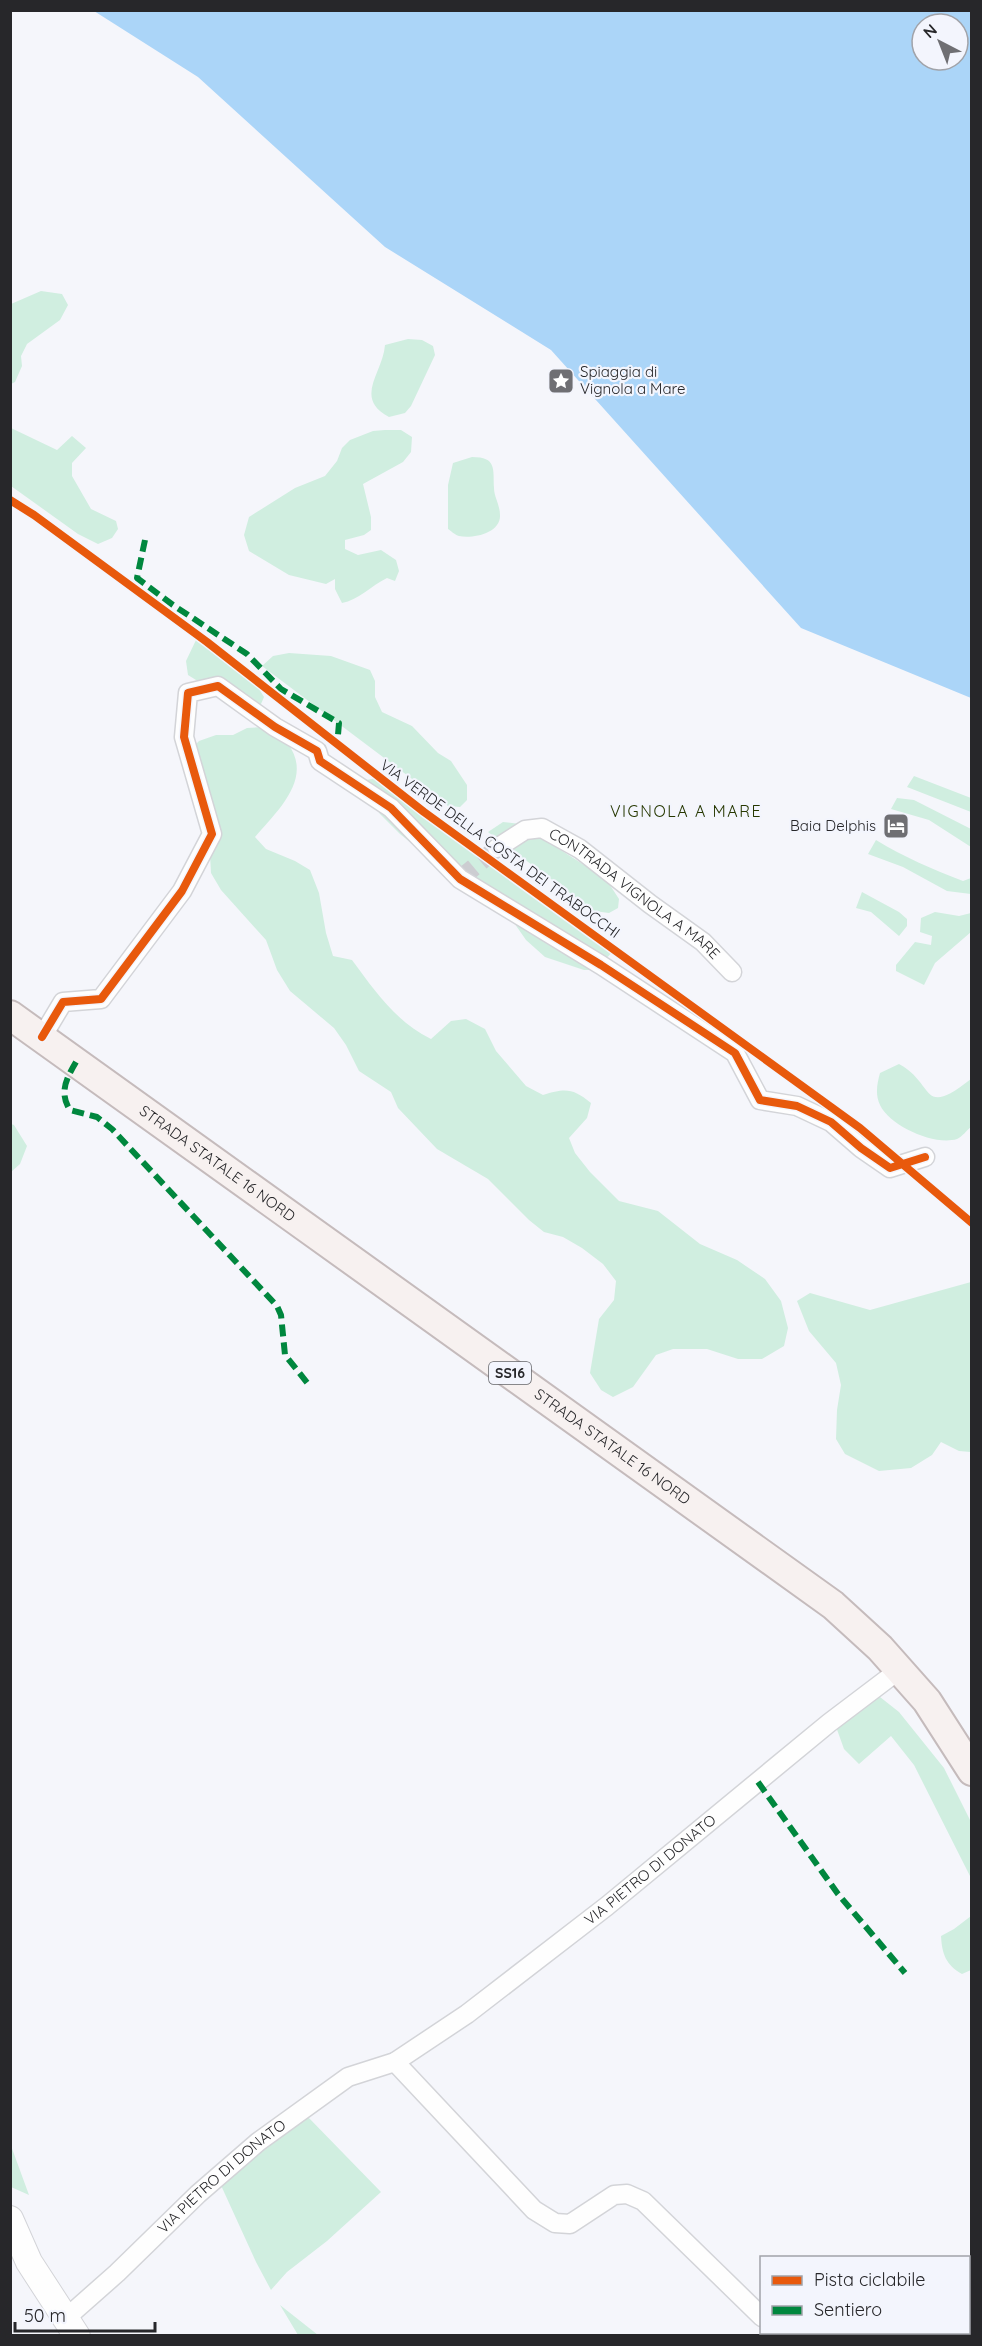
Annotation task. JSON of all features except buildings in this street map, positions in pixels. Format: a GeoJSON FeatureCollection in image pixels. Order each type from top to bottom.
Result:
{"type":"FeatureCollection","features":[{"type":"Feature","properties":{"kind":"main road","name":"STRADA STATALE 16 NORD"},"geometry":{"type":"LineString","coordinates":[[10,1015],[833,1605],[880,1648],[927,1701],[972,1771]]}},
{"type":"Feature","properties":{"kind":"street"},"geometry":{"type":"LineString","coordinates":[[42,1038],[63,1002],[100,999],[182,891],[212,834],[184,737],[188,693],[218,686],[275,727],[317,751],[320,761],[391,808],[460,879],[601,965],[735,1053],[760,1100],[797,1106],[831,1122],[861,1148],[890,1168],[925,1157]]}},
{"type":"Feature","properties":{"kind":"street","name":"CONTRADA VIGNOLA A MARE"},"geometry":{"type":"LineString","coordinates":[[497,848],[525,830],[542,828],[580,849],[703,942],[732,972]]}},
{"type":"Feature","properties":{"kind":"street","name":"VIA PIETRO DI DONATO"},"geometry":{"type":"LineString","coordinates":[[71,2327],[117,2273],[198,2194],[258,2142],[348,2077],[395,2062],[467,2014],[598,1913],[829,1723],[899,1670]]}},
{"type":"Feature","properties":{"kind":"street"},"geometry":{"type":"LineString","coordinates":[[395,2062],[534,2210],[555,2223],[570,2224],[614,2195],[627,2194],[643,2201],[760,2315]]}},
{"type":"Feature","properties":{"kind":"street"},"geometry":{"type":"LineString","coordinates":[[10,2219],[29,2262],[71,2327]]}},
{"type":"Feature","properties":{"kind":"green space"},"geometry":{"type":"Polygon","coordinates":[[[41,291],[62,294],[68,305],[60,320],[27,344],[21,356],[22,366],[15,382],[11,384],[11,304],[41,291]]]}},
{"type":"Feature","properties":{"kind":"green space"},"geometry":{"type":"Polygon","coordinates":[[[408,339],[422,340],[433,346],[435,355],[411,406],[405,413],[389,417],[378,410],[373,402],[371,393],[373,384],[385,345],[408,339]]]}},
{"type":"Feature","properties":{"kind":"green space"},"geometry":{"type":"Polygon","coordinates":[[[11,428],[57,450],[72,436],[86,448],[72,463],[72,476],[91,509],[116,521],[118,529],[112,538],[98,544],[78,534],[11,486],[11,428]]]}},
{"type":"Feature","properties":{"kind":"green space"},"geometry":{"type":"Polygon","coordinates":[[[401,430],[412,437],[411,452],[403,462],[363,484],[371,517],[371,530],[364,535],[345,540],[345,549],[358,555],[381,550],[396,560],[399,571],[395,581],[387,578],[354,599],[342,603],[335,589],[335,579],[326,584],[289,575],[249,551],[244,535],[249,517],[295,488],[325,476],[337,461],[342,448],[350,440],[373,431],[401,430]]]}},
{"type":"Feature","properties":{"kind":"green space"},"geometry":{"type":"Polygon","coordinates":[[[472,457],[486,459],[492,465],[494,491],[500,515],[496,526],[491,530],[465,537],[448,529],[448,485],[453,463],[472,457]]]}},
{"type":"Feature","properties":{"kind":"green space"},"geometry":{"type":"Polygon","coordinates":[[[196,640],[259,689],[264,697],[261,704],[257,707],[204,685],[188,675],[186,661],[196,640]]]}},
{"type":"Feature","properties":{"kind":"green space"},"geometry":{"type":"Polygon","coordinates":[[[289,653],[331,656],[370,670],[375,681],[375,697],[382,712],[412,726],[438,753],[451,761],[467,785],[467,800],[460,807],[448,806],[262,666],[273,656],[289,653]]]}},
{"type":"Feature","properties":{"kind":"green space"},"geometry":{"type":"Polygon","coordinates":[[[265,727],[288,744],[295,757],[297,770],[295,782],[282,806],[255,837],[266,849],[310,870],[319,893],[326,933],[333,956],[352,960],[396,1014],[418,1032],[431,1039],[451,1021],[466,1019],[485,1029],[496,1051],[526,1086],[543,1095],[563,1090],[574,1092],[591,1103],[587,1118],[569,1138],[575,1153],[590,1172],[619,1201],[658,1211],[700,1244],[737,1260],[765,1279],[781,1301],[788,1328],[784,1346],[762,1359],[738,1359],[707,1349],[673,1349],[656,1355],[633,1387],[613,1397],[601,1390],[590,1373],[599,1319],[614,1300],[616,1281],[603,1264],[582,1248],[563,1237],[544,1232],[488,1179],[437,1149],[398,1108],[391,1092],[359,1071],[346,1045],[334,1028],[290,991],[277,970],[266,940],[221,890],[211,873],[192,748],[199,741],[216,735],[233,735],[247,728],[265,727]]]}},
{"type":"Feature","properties":{"kind":"green space"},"geometry":{"type":"Polygon","coordinates":[[[914,776],[971,798],[971,812],[907,787],[914,776]]]}},
{"type":"Feature","properties":{"kind":"green space"},"geometry":{"type":"Polygon","coordinates":[[[378,778],[439,826],[614,950],[596,970],[584,970],[545,957],[526,940],[510,917],[430,863],[380,814],[370,800],[366,780],[378,778]]]}},
{"type":"Feature","properties":{"kind":"green space"},"geometry":{"type":"Polygon","coordinates":[[[897,798],[914,800],[971,829],[971,847],[929,820],[891,809],[897,798]]]}},
{"type":"Feature","properties":{"kind":"green space"},"geometry":{"type":"Polygon","coordinates":[[[503,822],[520,824],[606,879],[619,899],[618,908],[609,913],[594,911],[488,832],[503,822]]]}},
{"type":"Feature","properties":{"kind":"green space"},"geometry":{"type":"Polygon","coordinates":[[[876,840],[929,867],[963,881],[971,878],[971,894],[947,891],[903,867],[868,854],[876,840]]]}},
{"type":"Feature","properties":{"kind":"green space"},"geometry":{"type":"Polygon","coordinates":[[[862,892],[899,912],[907,919],[907,926],[899,936],[871,912],[856,908],[862,892]]]}},
{"type":"Feature","properties":{"kind":"green space"},"geometry":{"type":"Polygon","coordinates":[[[935,912],[959,916],[971,913],[971,932],[935,963],[924,985],[896,971],[896,965],[915,942],[931,945],[932,936],[920,932],[921,918],[935,912]]]}},
{"type":"Feature","properties":{"kind":"green space"},"geometry":{"type":"Polygon","coordinates":[[[899,1064],[911,1072],[930,1094],[936,1097],[955,1091],[971,1079],[971,1127],[961,1137],[937,1140],[925,1137],[903,1127],[885,1113],[877,1097],[880,1073],[899,1064]]]}},
{"type":"Feature","properties":{"kind":"green space"},"geometry":{"type":"Polygon","coordinates":[[[11,1124],[14,1125],[27,1146],[20,1164],[11,1172],[11,1124]]]}},
{"type":"Feature","properties":{"kind":"green space"},"geometry":{"type":"Polygon","coordinates":[[[971,1282],[971,1452],[959,1451],[941,1442],[932,1455],[911,1468],[879,1471],[845,1454],[836,1439],[841,1385],[836,1363],[809,1331],[797,1301],[810,1293],[870,1310],[971,1282]]]}},
{"type":"Feature","properties":{"kind":"green space"},"geometry":{"type":"Polygon","coordinates":[[[880,1697],[899,1712],[944,1768],[971,1822],[971,1878],[914,1765],[891,1736],[859,1764],[844,1749],[835,1724],[868,1700],[880,1697]]]}},
{"type":"Feature","properties":{"kind":"green space"},"geometry":{"type":"Polygon","coordinates":[[[971,1916],[971,1970],[962,1974],[952,1967],[946,1958],[941,1936],[971,1916]]]}},
{"type":"Feature","properties":{"kind":"green space"},"geometry":{"type":"Polygon","coordinates":[[[301,2116],[308,2117],[381,2192],[327,2241],[287,2272],[271,2290],[219,2181],[301,2116]]]}},
{"type":"Feature","properties":{"kind":"green space"},"geometry":{"type":"Polygon","coordinates":[[[10,2143],[29,2195],[11,2187],[10,2143]]]}},
{"type":"Feature","properties":{"kind":"green space"},"geometry":{"type":"Polygon","coordinates":[[[280,2305],[318,2335],[298,2335],[280,2305]]]}},
{"type":"Feature","properties":{"kind":"water"},"geometry":{"type":"Polygon","coordinates":[[[94,11],[971,11],[971,698],[801,628],[551,350],[385,247],[198,77],[94,11]]]}},
{"type":"Feature","properties":{"kind":"tunnel"},"geometry":{"type":"LineString","coordinates":[[460,879],[497,848]]}},
{"type":"Feature","properties":{"kind":"marked path"},"geometry":{"type":"LineString","coordinates":[[145,540],[137,578],[247,654],[281,689],[339,723],[338,735],[329,742]]}},
{"type":"Feature","properties":{"kind":"marked path"},"geometry":{"type":"LineString","coordinates":[[76,1062],[69,1074],[64,1092],[70,1110],[97,1117],[112,1129],[277,1306],[281,1315],[285,1355],[309,1385]]}},
{"type":"Feature","properties":{"kind":"marked path"},"geometry":{"type":"LineString","coordinates":[[758,1782],[838,1894],[905,1973]]}},
{"type":"Feature","properties":{"kind":"cycle path","name":"VIA VERDE DELLA COSTA DEI TRABOCCHI"},"geometry":{"type":"LineString","coordinates":[[10,500],[34,515],[207,642],[424,812],[860,1128],[972,1223]]}},
{"type":"Feature","properties":{"kind":"cycle path"},"geometry":{"type":"LineString","coordinates":[[42,1037],[63,1002],[101,999],[182,891],[212,834],[184,737],[188,693],[218,686],[275,727],[317,751],[320,761],[391,808],[460,879],[601,965],[735,1053],[760,1100],[797,1106],[831,1122],[861,1148],[890,1168],[925,1157]]}},
{"type":"Feature","properties":{"kind":"place","name":"Spiaggia di Vignola a Mare"},"geometry":{"type":"Point","coordinates":[561,381]}},
{"type":"Feature","properties":{"kind":"place","name":"Baia Delphis"},"geometry":{"type":"Point","coordinates":[896,826]}},
{"type":"Feature","properties":{"kind":"district","name":"VIGNOLA A MARE"},"geometry":{"type":"Point","coordinates":[686,811]}}]}
